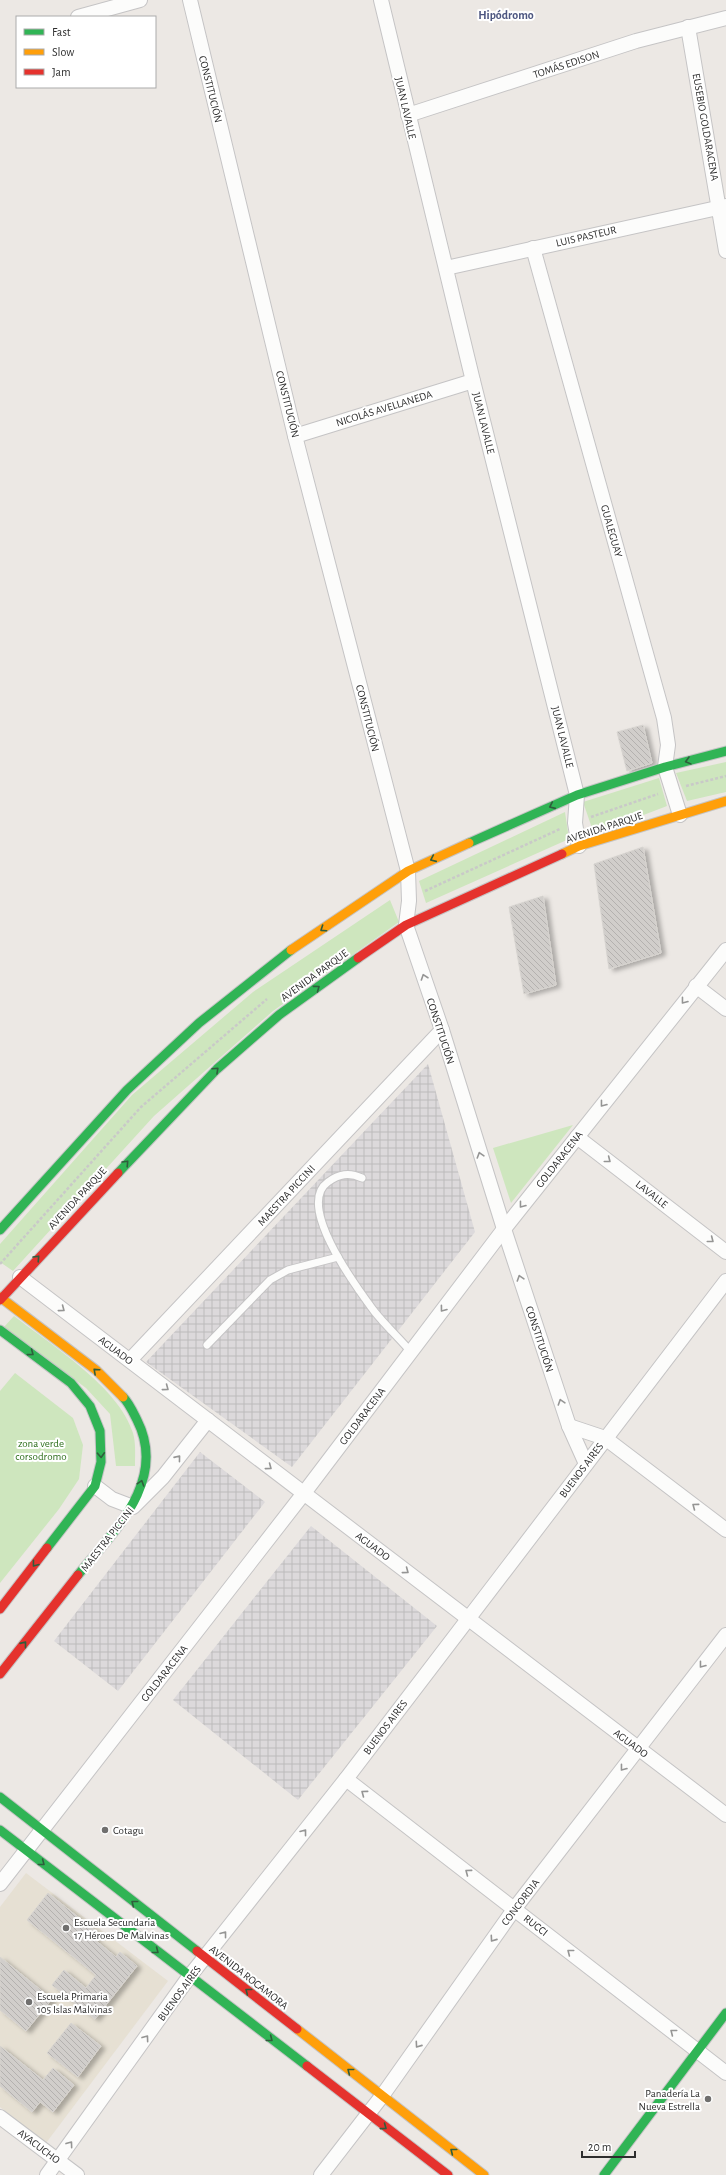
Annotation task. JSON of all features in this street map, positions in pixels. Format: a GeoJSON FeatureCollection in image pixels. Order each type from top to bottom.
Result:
{"type":"FeatureCollection","features":[{"type":"Feature","properties":{"kind":"main road"},"geometry":{"type":"LineString","coordinates":[[0,1230],[127,1090],[199,1023],[278,959],[408,871],[577,795],[665,767],[726,751]]}},
{"type":"Feature","properties":{"kind":"main road","name":"AVENIDA PARQUE"},"geometry":{"type":"LineString","coordinates":[[1,1298],[167,1119],[217,1069],[279,1016],[406,925],[579,846],[726,801]]}},
{"type":"Feature","properties":{"kind":"main road","name":"MAESTRA PICCINI"},"geometry":{"type":"LineString","coordinates":[[0,1674],[133,1507],[144,1476],[147,1458],[142,1430],[126,1401],[96,1370],[1,1298]]}},
{"type":"Feature","properties":{"kind":"main road"},"geometry":{"type":"LineString","coordinates":[[0,1330],[71,1383],[90,1406],[100,1432],[101,1462],[95,1486],[0,1609]]}},
{"type":"Feature","properties":{"kind":"main road","name":"AVENIDA ROCAMORA"},"geometry":{"type":"LineString","coordinates":[[0,1797],[484,2175]]}},
{"type":"Feature","properties":{"kind":"main road"},"geometry":{"type":"LineString","coordinates":[[0,1830],[368,2115],[448,2175]]}},
{"type":"Feature","properties":{"kind":"main road"},"geometry":{"type":"LineString","coordinates":[[604,2175],[726,2012]]}},
{"type":"Feature","properties":{"kind":"street"},"geometry":{"type":"LineString","coordinates":[[82,16],[140,0]]}},
{"type":"Feature","properties":{"kind":"street","name":"CONSTITUCIÓN"},"geometry":{"type":"LineString","coordinates":[[190,0],[295,436],[408,871],[409,901],[406,925],[442,1030],[504,1229],[569,1426],[586,1464]]}},
{"type":"Feature","properties":{"kind":"street","name":"JUAN LAVALLE"},"geometry":{"type":"LineString","coordinates":[[381,0],[473,381],[577,795],[575,823],[579,846]]}},
{"type":"Feature","properties":{"kind":"street","name":"TOMÁS EDISON"},"geometry":{"type":"LineString","coordinates":[[408,115],[636,41],[726,18]]}},
{"type":"Feature","properties":{"kind":"street","name":"EUSEBIO GOLDARACENA"},"geometry":{"type":"LineString","coordinates":[[688,27],[723,206],[726,251]]}},
{"type":"Feature","properties":{"kind":"street","name":"LUIS PASTEUR"},"geometry":{"type":"LineString","coordinates":[[446,268],[723,206]]}},
{"type":"Feature","properties":{"kind":"street","name":"GUALEGUAY"},"geometry":{"type":"LineString","coordinates":[[533,248],[664,718],[668,745],[665,767],[680,815]]}},
{"type":"Feature","properties":{"kind":"street","name":"NICOLÁS AVELLANEDA"},"geometry":{"type":"LineString","coordinates":[[295,436],[473,381]]}},
{"type":"Feature","properties":{"kind":"street","name":"GOLDARACENA"},"geometry":{"type":"LineString","coordinates":[[0,1884],[304,1493],[504,1229],[726,950]]}},
{"type":"Feature","properties":{"kind":"street"},"geometry":{"type":"LineString","coordinates":[[712,967],[726,965]]}},
{"type":"Feature","properties":{"kind":"street"},"geometry":{"type":"LineString","coordinates":[[696,986],[726,1009]]}},
{"type":"Feature","properties":{"kind":"street","name":"MAESTRA PICCINI"},"geometry":{"type":"LineString","coordinates":[[130,1360],[442,1030]]}},
{"type":"Feature","properties":{"kind":"street","name":"LAVALLE"},"geometry":{"type":"LineString","coordinates":[[577,1136],[726,1252]]}},
{"type":"Feature","properties":{"kind":"street","name":"AGUADO"},"geometry":{"type":"LineString","coordinates":[[20,1277],[726,1815]]}},
{"type":"Feature","properties":{"kind":"street","name":"BUENOS AIRES"},"geometry":{"type":"LineString","coordinates":[[47,2175],[190,1977],[346,1779],[726,1281]]}},
{"type":"Feature","properties":{"kind":"street"},"geometry":{"type":"LineString","coordinates":[[95,1486],[112,1499],[133,1507],[162,1477],[208,1420]]}},
{"type":"Feature","properties":{"kind":"street"},"geometry":{"type":"LineString","coordinates":[[569,1426],[605,1438],[726,1530]]}},
{"type":"Feature","properties":{"kind":"street","name":"CONCORDIA"},"geometry":{"type":"LineString","coordinates":[[321,2175],[382,2096],[515,1908],[726,1635]]}},
{"type":"Feature","properties":{"kind":"street","name":"RUCCI"},"geometry":{"type":"LineString","coordinates":[[346,1779],[515,1908],[726,2073]]}},
{"type":"Feature","properties":{"kind":"street","name":"AYACUCHO"},"geometry":{"type":"LineString","coordinates":[[0,2117],[77,2175]]}},
{"type":"Feature","properties":{"kind":"lane"},"geometry":{"type":"LineString","coordinates":[[362,1178],[353,1174],[338,1176],[324,1186],[318,1199],[321,1224],[338,1258],[374,1312],[411,1352]]}},
{"type":"Feature","properties":{"kind":"lane"},"geometry":{"type":"LineString","coordinates":[[207,1345],[270,1280],[288,1270],[338,1258]]}},
{"type":"Feature","properties":{"kind":"path"},"geometry":{"type":"LineString","coordinates":[[682,787],[726,776]]}},
{"type":"Feature","properties":{"kind":"path"},"geometry":{"type":"LineString","coordinates":[[588,818],[663,792]]}},
{"type":"Feature","properties":{"kind":"path"},"geometry":{"type":"LineString","coordinates":[[423,892],[567,826]]}},
{"type":"Feature","properties":{"kind":"shaded area"},"geometry":{"type":"Polygon","coordinates":[[[428,1064],[475,1232],[292,1467],[146,1362],[428,1064]]]}},
{"type":"Feature","properties":{"kind":"shaded area"},"geometry":{"type":"Polygon","coordinates":[[[200,1452],[265,1502],[118,1691],[54,1641],[200,1452]]]}},
{"type":"Feature","properties":{"kind":"shaded area"},"geometry":{"type":"Polygon","coordinates":[[[311,1526],[437,1626],[298,1800],[173,1700],[311,1526]]]}},
{"type":"Feature","properties":{"kind":"shaded area"},"geometry":{"type":"Polygon","coordinates":[[[26,1873],[168,1981],[46,2143],[0,2107],[0,1907],[26,1873]]]}},
{"type":"Feature","properties":{"kind":"green space"},"geometry":{"type":"Polygon","coordinates":[[[726,762],[726,792],[687,801],[676,773],[726,762]]]}},
{"type":"Feature","properties":{"kind":"green space"},"geometry":{"type":"Polygon","coordinates":[[[659,778],[667,806],[594,834],[583,802],[659,778]]]}},
{"type":"Feature","properties":{"kind":"green space"},"geometry":{"type":"Polygon","coordinates":[[[565,812],[569,839],[426,903],[419,881],[565,812]]]}},
{"type":"Feature","properties":{"kind":"green space"},"geometry":{"type":"Polygon","coordinates":[[[390,900],[399,922],[273,1011],[154,1116],[13,1271],[0,1262],[0,1244],[132,1095],[253,992],[390,900]]]}},
{"type":"Feature","properties":{"kind":"green space"},"geometry":{"type":"Polygon","coordinates":[[[573,1125],[511,1203],[493,1148],[573,1125]]]}},
{"type":"Feature","properties":{"kind":"green space"},"geometry":{"type":"Polygon","coordinates":[[[14,1316],[82,1368],[114,1399],[125,1416],[133,1433],[135,1445],[135,1466],[116,1466],[110,1414],[86,1388],[4,1327],[14,1316]]]}},
{"type":"Feature","properties":{"kind":"green space","name":"zona verde corsodromo"},"geometry":{"type":"Polygon","coordinates":[[[15,1373],[73,1418],[83,1445],[79,1479],[59,1509],[0,1583],[0,1391],[15,1373]]]}},
{"type":"Feature","properties":{"kind":"building"},"geometry":{"type":"Polygon","coordinates":[[[643,725],[652,763],[627,771],[617,732],[643,725]]]}},
{"type":"Feature","properties":{"kind":"building"},"geometry":{"type":"Polygon","coordinates":[[[643,847],[661,953],[609,969],[594,864],[643,847]]]}},
{"type":"Feature","properties":{"kind":"building"},"geometry":{"type":"Polygon","coordinates":[[[543,896],[556,985],[524,994],[509,907],[543,896]]]}},
{"type":"Feature","properties":{"kind":"building"},"geometry":{"type":"Polygon","coordinates":[[[48,1893],[98,1933],[94,1939],[116,1957],[120,1952],[137,1966],[95,2019],[52,1985],[64,1970],[86,1988],[96,1975],[27,1920],[48,1893]]]}},
{"type":"Feature","properties":{"kind":"building"},"geometry":{"type":"Polygon","coordinates":[[[0,1957],[52,1999],[26,2031],[0,2010],[0,1957]]]}},
{"type":"Feature","properties":{"kind":"building"},"geometry":{"type":"Polygon","coordinates":[[[71,2023],[101,2046],[78,2077],[47,2053],[71,2023]]]}},
{"type":"Feature","properties":{"kind":"building"},"geometry":{"type":"Polygon","coordinates":[[[0,2046],[43,2080],[53,2068],[74,2085],[53,2112],[40,2102],[32,2112],[0,2086],[0,2046]]]}},
{"type":"Feature","properties":{"kind":"traffic: fast"},"geometry":{"type":"LineString","coordinates":[[469,843],[577,795],[665,767],[726,751]]}},
{"type":"Feature","properties":{"kind":"traffic: fast"},"geometry":{"type":"LineString","coordinates":[[0,1230],[127,1090],[199,1023],[291,950]]}},
{"type":"Feature","properties":{"kind":"traffic: fast"},"geometry":{"type":"LineString","coordinates":[[118,1173],[217,1069],[279,1015],[358,958]]}},
{"type":"Feature","properties":{"kind":"traffic: fast"},"geometry":{"type":"LineString","coordinates":[[0,1330],[71,1383],[90,1406],[100,1431],[101,1462],[95,1486],[47,1548]]}},
{"type":"Feature","properties":{"kind":"traffic: fast"},"geometry":{"type":"LineString","coordinates":[[78,1575],[121,1523],[133,1504],[141,1484],[146,1464],[145,1442],[137,1420],[123,1397]]}},
{"type":"Feature","properties":{"kind":"traffic: fast"},"geometry":{"type":"LineString","coordinates":[[0,1797],[197,1951]]}},
{"type":"Feature","properties":{"kind":"traffic: fast"},"geometry":{"type":"LineString","coordinates":[[0,1830],[307,2066]]}},
{"type":"Feature","properties":{"kind":"traffic: fast"},"geometry":{"type":"LineString","coordinates":[[604,2175],[726,2013]]}},
{"type":"Feature","properties":{"kind":"traffic: slow"},"geometry":{"type":"LineString","coordinates":[[562,854],[579,846],[726,801]]}},
{"type":"Feature","properties":{"kind":"traffic: slow"},"geometry":{"type":"LineString","coordinates":[[291,950],[408,871],[469,843]]}},
{"type":"Feature","properties":{"kind":"traffic: slow"},"geometry":{"type":"LineString","coordinates":[[0,1297],[96,1370],[123,1397]]}},
{"type":"Feature","properties":{"kind":"traffic: slow"},"geometry":{"type":"LineString","coordinates":[[297,2029],[484,2175]]}},
{"type":"Feature","properties":{"kind":"traffic: jam"},"geometry":{"type":"LineString","coordinates":[[358,958],[406,925],[562,854]]}},
{"type":"Feature","properties":{"kind":"traffic: jam"},"geometry":{"type":"LineString","coordinates":[[0,1300],[118,1173]]}},
{"type":"Feature","properties":{"kind":"traffic: jam"},"geometry":{"type":"LineString","coordinates":[[0,1609],[47,1548]]}},
{"type":"Feature","properties":{"kind":"traffic: jam"},"geometry":{"type":"LineString","coordinates":[[0,1674],[78,1575]]}},
{"type":"Feature","properties":{"kind":"traffic: jam"},"geometry":{"type":"LineString","coordinates":[[197,1951],[297,2029]]}},
{"type":"Feature","properties":{"kind":"traffic: jam"},"geometry":{"type":"LineString","coordinates":[[307,2066],[448,2175]]}},
{"type":"Feature","properties":{"kind":"place","name":"Cotagu"},"geometry":{"type":"Point","coordinates":[105,1830]}},
{"type":"Feature","properties":{"kind":"place","name":"Escuela Secundaria 17 Héroes De Malvinas"},"geometry":{"type":"Point","coordinates":[66,1928]}},
{"type":"Feature","properties":{"kind":"place","name":"Escuela Primaria 105 Islas Malvinas"},"geometry":{"type":"Point","coordinates":[29,2002]}},
{"type":"Feature","properties":{"kind":"place","name":"Panadería La Nueva Estrella"},"geometry":{"type":"Point","coordinates":[708,2099]}},
{"type":"Feature","properties":{"kind":"district","name":"Hipódromo"},"geometry":{"type":"Point","coordinates":[506,15]}}]}
